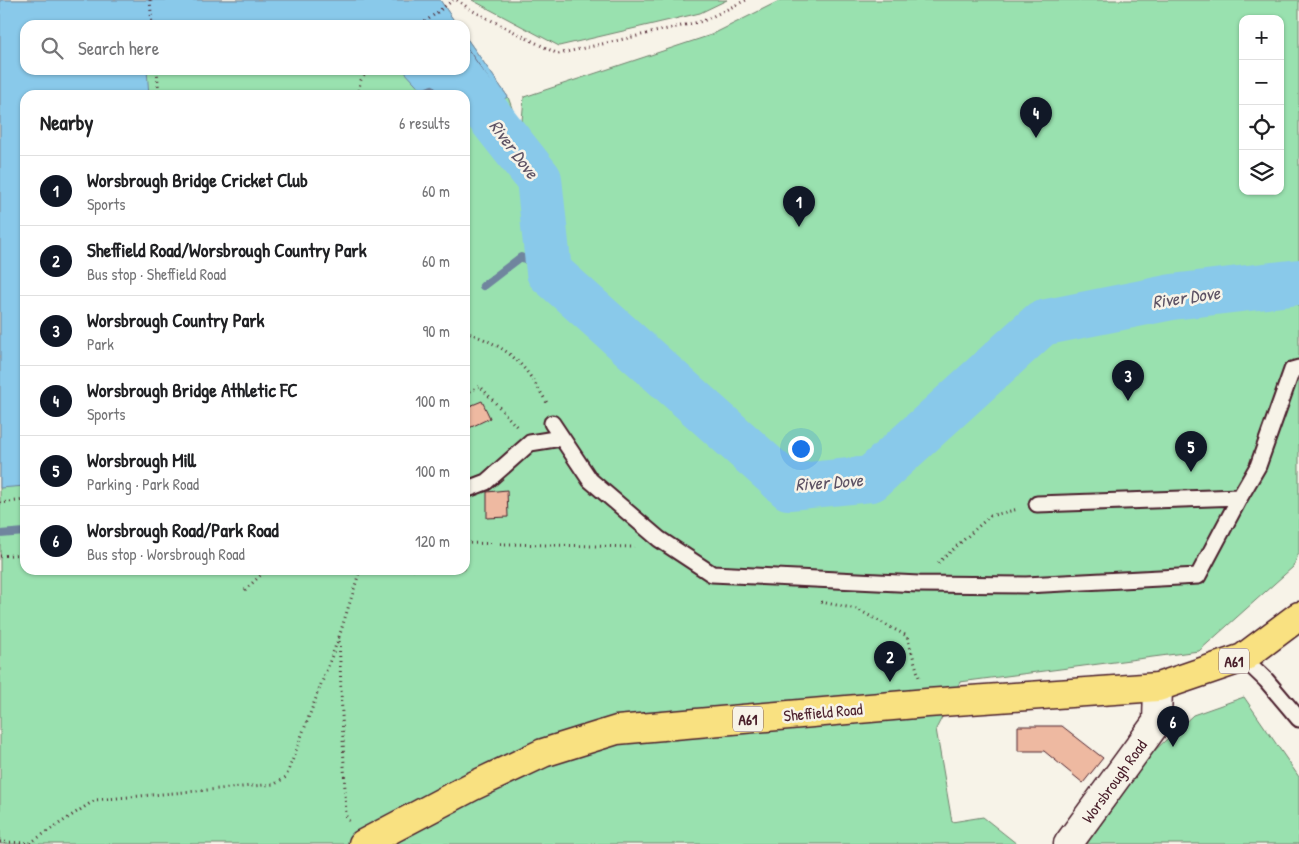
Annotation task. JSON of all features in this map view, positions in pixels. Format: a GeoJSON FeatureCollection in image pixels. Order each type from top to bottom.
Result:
{"type":"FeatureCollection","features":[{"type":"Feature","properties":{"kind":"highway","name":"A61"},"geometry":{"type":"LineString","coordinates":[[1158,687],[1243,658],[1299,616]]}},
{"type":"Feature","properties":{"kind":"highway","name":"Sheffield Road"},"geometry":{"type":"LineString","coordinates":[[356,834],[471,787],[543,754],[617,730],[1158,687]]}},
{"type":"Feature","properties":{"kind":"street","name":"Worsbrough Road"},"geometry":{"type":"LineString","coordinates":[[1068,844],[1157,722],[1158,687]]}},
{"type":"Feature","properties":{"kind":"lane"},"geometry":{"type":"LineString","coordinates":[[552,424],[590,480],[659,539],[712,574],[919,584],[1026,585],[1198,576],[1258,466],[1292,370],[1299,368]]}},
{"type":"Feature","properties":{"kind":"lane"},"geometry":{"type":"LineString","coordinates":[[470,488],[486,482],[530,443],[560,438]]}},
{"type":"Feature","properties":{"kind":"lane"},"geometry":{"type":"LineString","coordinates":[[1037,504],[1240,497]]}},
{"type":"Feature","properties":{"kind":"lane"},"geometry":{"type":"LineString","coordinates":[[1243,658],[1266,680],[1299,719]]}},
{"type":"Feature","properties":{"kind":"path"},"geometry":{"type":"LineString","coordinates":[[150,0],[152,20]]}},
{"type":"Feature","properties":{"kind":"path"},"geometry":{"type":"LineString","coordinates":[[427,20],[453,0]]}},
{"type":"Feature","properties":{"kind":"path"},"geometry":{"type":"LineString","coordinates":[[457,0],[471,10],[558,54],[703,21],[746,0]]}},
{"type":"Feature","properties":{"kind":"path"},"geometry":{"type":"LineString","coordinates":[[157,75],[159,90]]}},
{"type":"Feature","properties":{"kind":"path"},"geometry":{"type":"LineString","coordinates":[[358,90],[364,75]]}},
{"type":"Feature","properties":{"kind":"path"},"geometry":{"type":"LineString","coordinates":[[470,334],[506,350],[530,374],[547,404],[552,424]]}},
{"type":"Feature","properties":{"kind":"path"},"geometry":{"type":"LineString","coordinates":[[470,391],[480,386],[530,443]]}},
{"type":"Feature","properties":{"kind":"path"},"geometry":{"type":"LineString","coordinates":[[0,503],[20,501]]}},
{"type":"Feature","properties":{"kind":"path"},"geometry":{"type":"LineString","coordinates":[[919,584],[945,556],[990,516],[1037,504]]}},
{"type":"Feature","properties":{"kind":"path"},"geometry":{"type":"LineString","coordinates":[[470,543],[640,547],[659,539]]}},
{"type":"Feature","properties":{"kind":"path"},"geometry":{"type":"LineString","coordinates":[[0,556],[20,554]]}},
{"type":"Feature","properties":{"kind":"path"},"geometry":{"type":"LineString","coordinates":[[244,590],[260,575]]}},
{"type":"Feature","properties":{"kind":"path"},"geometry":{"type":"LineString","coordinates":[[0,842],[30,843],[95,800],[275,784],[286,777],[339,637],[358,575]]}},
{"type":"Feature","properties":{"kind":"path"},"geometry":{"type":"LineString","coordinates":[[819,602],[858,609],[907,636],[927,704]]}},
{"type":"Feature","properties":{"kind":"path"},"geometry":{"type":"LineString","coordinates":[[339,637],[346,816],[356,834]]}},
{"type":"Feature","properties":{"kind":"green space"},"geometry":{"type":"Polygon","coordinates":[[[0,0],[440,0],[454,20],[20,20],[20,75],[470,75],[470,43],[508,97],[521,133],[524,97],[711,35],[781,0],[1299,0],[1299,553],[1293,567],[1199,651],[960,682],[936,729],[952,822],[983,817],[1017,844],[0,844],[0,0]]]}},
{"type":"Feature","properties":{"kind":"green space"},"geometry":{"type":"Polygon","coordinates":[[[472,0],[727,0],[700,13],[559,46],[472,0]]]}},
{"type":"Feature","properties":{"kind":"green space"},"geometry":{"type":"Polygon","coordinates":[[[1244,697],[1299,777],[1299,844],[1087,844],[1153,752],[1193,715],[1244,697]]]}},
{"type":"Feature","properties":{"kind":"water"},"geometry":{"type":"Polygon","coordinates":[[[0,0],[440,0],[454,20],[20,20],[20,75],[147,75],[149,90],[20,90],[20,486],[0,488],[0,0]]]}},
{"type":"Feature","properties":{"kind":"water"},"geometry":{"type":"Polygon","coordinates":[[[470,43],[508,97],[470,114],[470,90],[421,90],[408,75],[470,75],[470,43]]]}},
{"type":"Feature","properties":{"kind":"building"},"geometry":{"type":"Polygon","coordinates":[[[482,401],[490,418],[470,428],[470,406],[482,401]]]}},
{"type":"Feature","properties":{"kind":"building"},"geometry":{"type":"Polygon","coordinates":[[[507,490],[508,517],[487,518],[487,492],[507,490]]]}},
{"type":"Feature","properties":{"kind":"building"},"geometry":{"type":"Polygon","coordinates":[[[1018,726],[1062,726],[1103,758],[1083,783],[1044,751],[1018,751],[1018,726]]]}},
{"type":"Feature","properties":{"kind":"waterway","name":"River Dove"},"geometry":{"type":"LineString","coordinates":[[457,75],[469,90]]}},
{"type":"Feature","properties":{"kind":"waterway","name":"River Dove"},"geometry":{"type":"LineString","coordinates":[[470,92],[539,179],[549,272],[789,487],[871,479],[1042,323],[1172,297],[1299,282]]}},
{"type":"Feature","properties":{"kind":"waterway"},"geometry":{"type":"LineString","coordinates":[[483,286],[521,257],[549,272]]}},
{"type":"Feature","properties":{"kind":"waterway"},"geometry":{"type":"LineString","coordinates":[[0,534],[20,532]]}},
{"type":"Feature","properties":{"kind":"place","name":"Worsbrough Bridge Athletic FC"},"geometry":{"type":"Point","coordinates":[1036,138]}},
{"type":"Feature","properties":{"kind":"place","name":"Worsbrough Bridge Cricket Club"},"geometry":{"type":"Point","coordinates":[799,227]}},
{"type":"Feature","properties":{"kind":"place","name":"Worsbrough Country Park"},"geometry":{"type":"Point","coordinates":[1128,401]}},
{"type":"Feature","properties":{"kind":"place","name":"Worsbrough Mill"},"geometry":{"type":"Point","coordinates":[1191,472]}},
{"type":"Feature","properties":{"kind":"place","name":"Sheffield Road/Worsbrough Country Park"},"geometry":{"type":"Point","coordinates":[890,682]}},
{"type":"Feature","properties":{"kind":"place","name":"Worsbrough Road/Park Road"},"geometry":{"type":"Point","coordinates":[1173,747]}}]}
